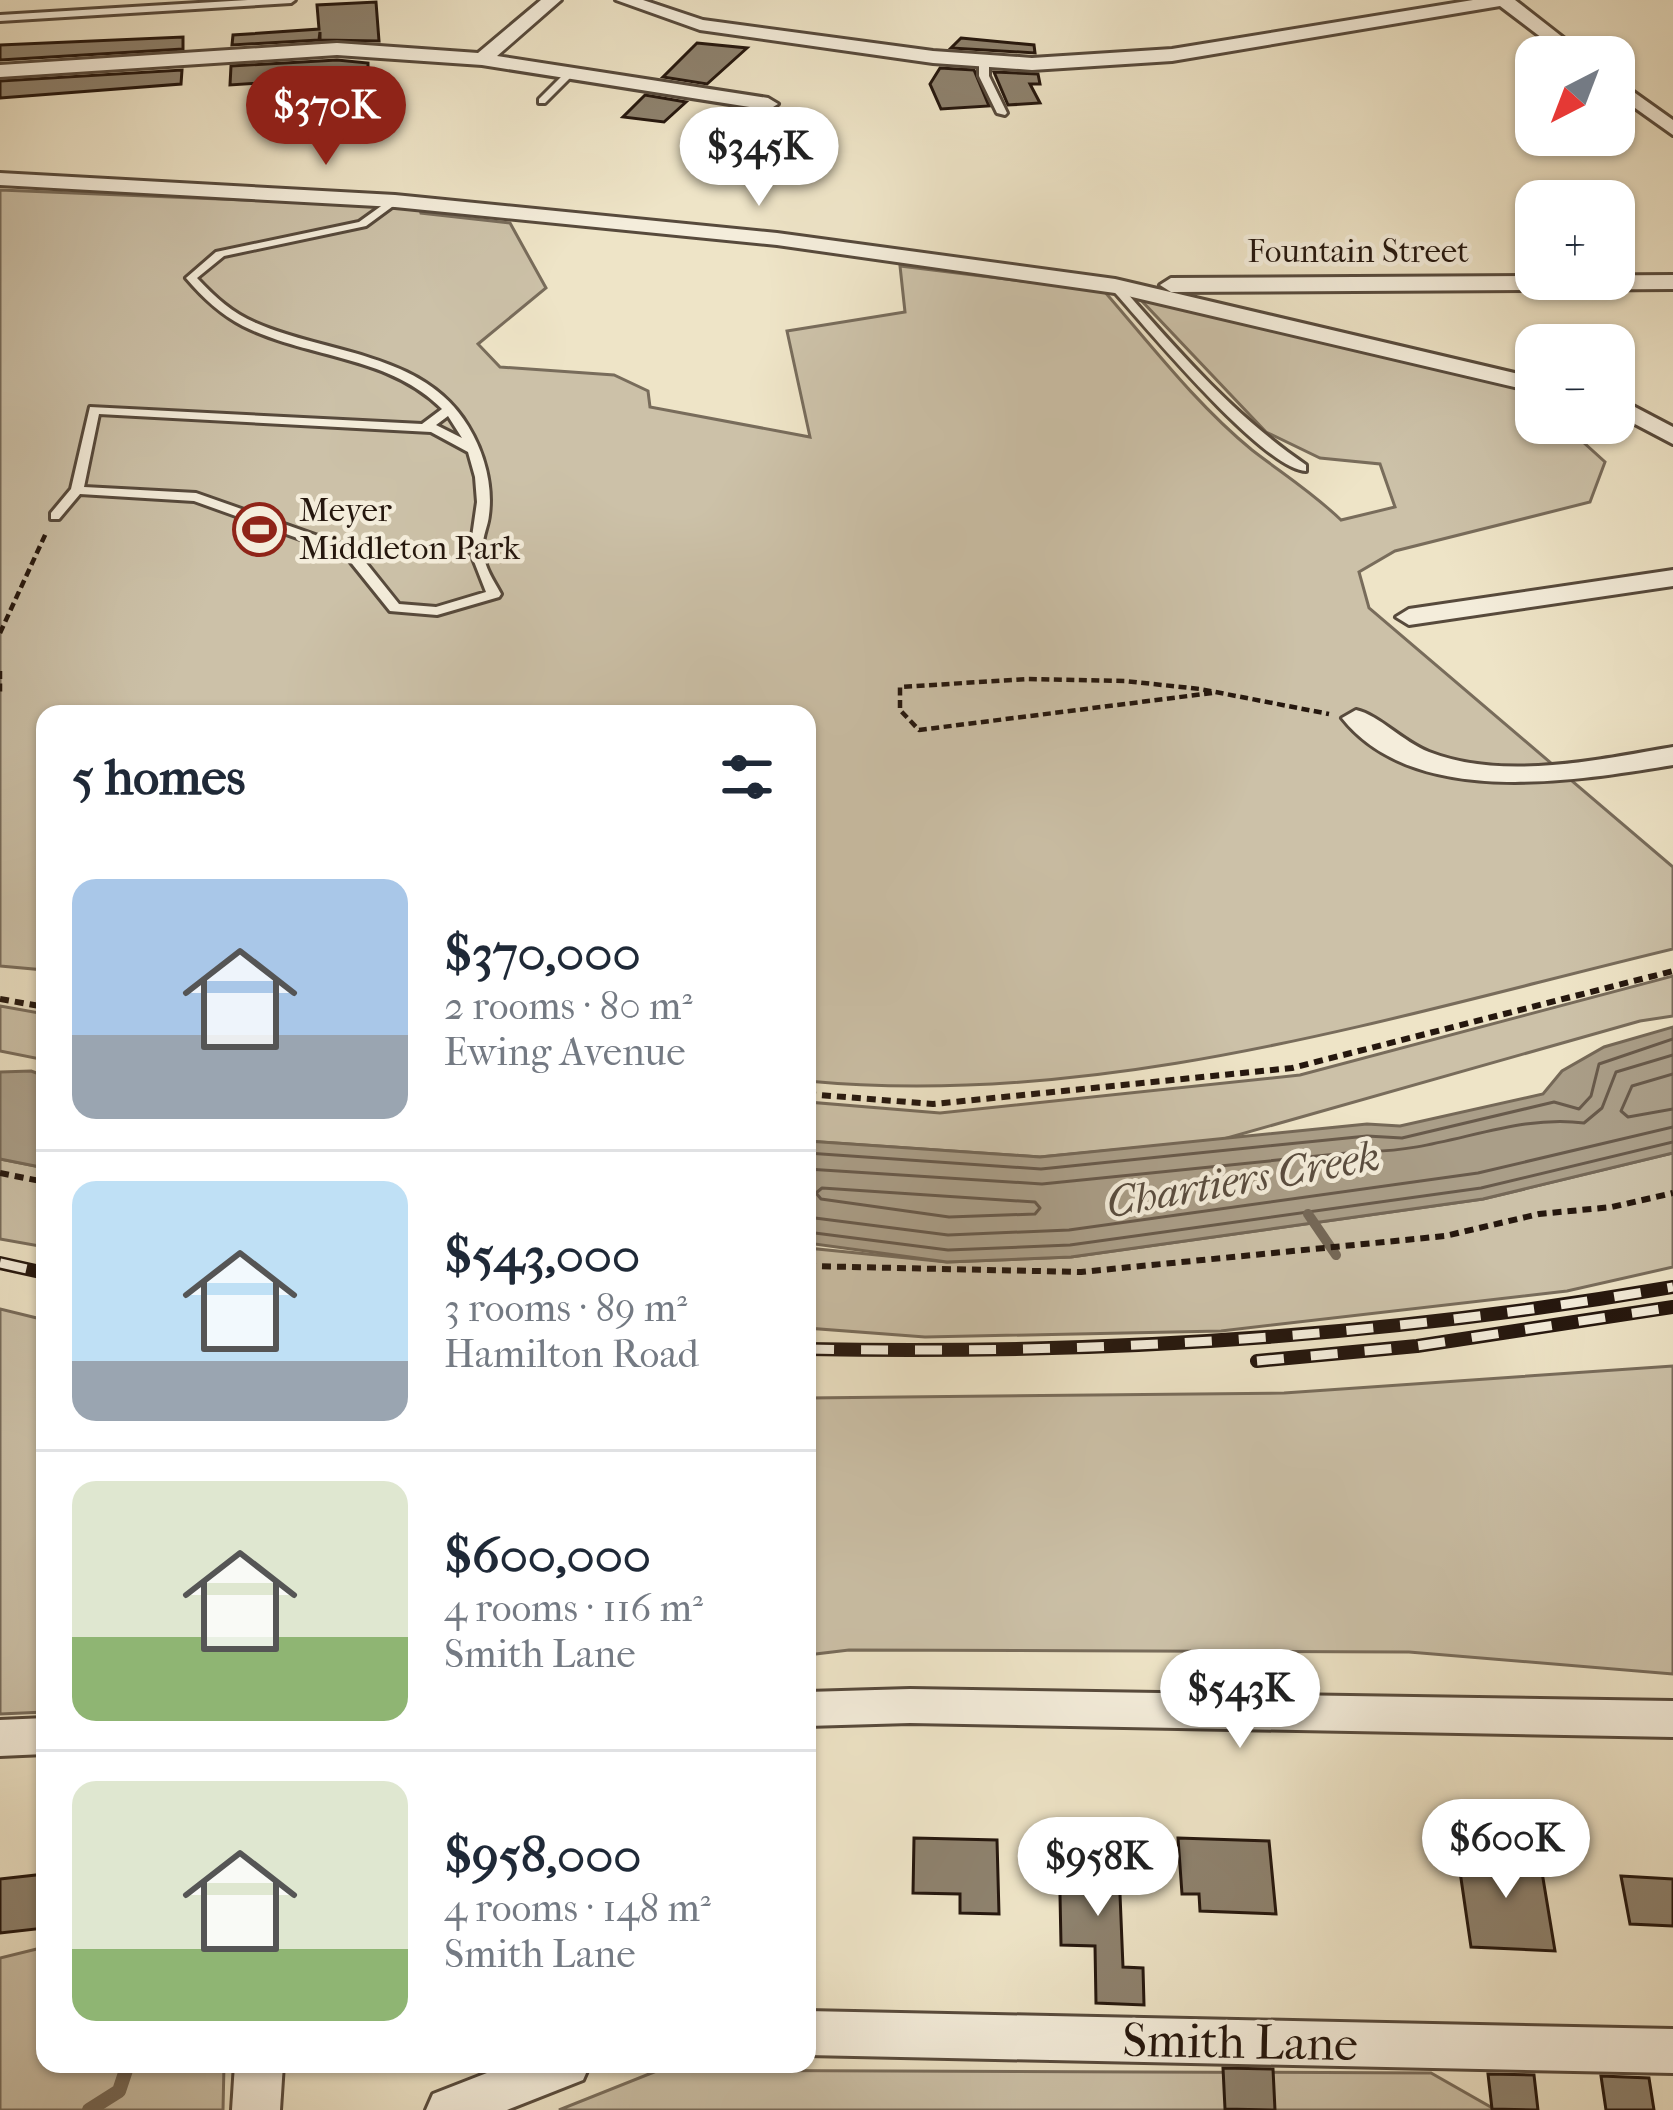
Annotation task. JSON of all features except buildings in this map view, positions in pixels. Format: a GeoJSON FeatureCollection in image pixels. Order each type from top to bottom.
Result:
{"type":"FeatureCollection","features":[{"type":"Feature","properties":{"kind":"street"},"geometry":{"type":"LineString","coordinates":[[482,59],[552,0]]}},
{"type":"Feature","properties":{"kind":"street"},"geometry":{"type":"LineString","coordinates":[[625,0],[700,25],[1032,64],[1172,55],[1505,0],[1552,36]]}},
{"type":"Feature","properties":{"kind":"street"},"geometry":{"type":"LineString","coordinates":[[0,71],[338,49],[482,59],[768,104]]}},
{"type":"Feature","properties":{"kind":"street"},"geometry":{"type":"LineString","coordinates":[[1635,100],[1673,129]]}},
{"type":"Feature","properties":{"kind":"street"},"geometry":{"type":"LineString","coordinates":[[0,179],[395,201],[777,239],[1115,286],[1515,380]]}},
{"type":"Feature","properties":{"kind":"street","name":"Fountain Street"},"geometry":{"type":"LineString","coordinates":[[1115,286],[1673,282]]}},
{"type":"Feature","properties":{"kind":"street"},"geometry":{"type":"LineString","coordinates":[[1635,415],[1673,437]]}},
{"type":"Feature","properties":{"kind":"street"},"geometry":{"type":"LineString","coordinates":[[1409,617],[1673,578]]}},
{"type":"Feature","properties":{"kind":"street"},"geometry":{"type":"LineString","coordinates":[[1357,718],[1405,757],[1506,776],[1600,769],[1673,756]]}},
{"type":"Feature","properties":{"kind":"street"},"geometry":{"type":"LineString","coordinates":[[816,1709],[910,1706],[1673,1719]]}},
{"type":"Feature","properties":{"kind":"street"},"geometry":{"type":"LineString","coordinates":[[0,1738],[36,1736]]}},
{"type":"Feature","properties":{"kind":"street","name":"Smith Lane"},"geometry":{"type":"LineString","coordinates":[[816,2032],[1673,2051]]}},
{"type":"Feature","properties":{"kind":"street"},"geometry":{"type":"LineString","coordinates":[[256,2110],[258,2073]]}},
{"type":"Feature","properties":{"kind":"street"},"geometry":{"type":"LineString","coordinates":[[450,2110],[543,2073]]}},
{"type":"Feature","properties":{"kind":"lane"},"geometry":{"type":"LineString","coordinates":[[0,18],[291,0]]}},
{"type":"Feature","properties":{"kind":"lane"},"geometry":{"type":"LineString","coordinates":[[984,61],[984,76],[1001,112]]}},
{"type":"Feature","properties":{"kind":"lane"},"geometry":{"type":"LineString","coordinates":[[542,101],[570,73]]}},
{"type":"Feature","properties":{"kind":"lane"},"geometry":{"type":"LineString","coordinates":[[77,490],[196,497],[350,552],[395,608],[437,611],[494,594],[476,550],[483,486],[472,447],[449,410],[422,382],[259,327],[208,304],[191,278],[220,254],[362,224],[395,201]]}},
{"type":"Feature","properties":{"kind":"lane"},"geometry":{"type":"LineString","coordinates":[[1115,286],[1216,402],[1254,437],[1302,468]]}},
{"type":"Feature","properties":{"kind":"lane"},"geometry":{"type":"LineString","coordinates":[[55,516],[77,490],[94,410],[432,428]]}},
{"type":"Feature","properties":{"kind":"lane"},"geometry":{"type":"LineString","coordinates":[[449,410],[427,425],[472,447]]}},
{"type":"Feature","properties":{"kind":"path"},"geometry":{"type":"LineString","coordinates":[[0,633],[55,516]]}},
{"type":"Feature","properties":{"kind":"path"},"geometry":{"type":"LineString","coordinates":[[0,671],[0,692]]}},
{"type":"Feature","properties":{"kind":"path"},"geometry":{"type":"LineString","coordinates":[[1212,693],[919,730],[899,710],[900,687],[974,681],[1156,683],[1357,718]]}},
{"type":"Feature","properties":{"kind":"path"},"geometry":{"type":"LineString","coordinates":[[816,1095],[933,1104],[1292,1068],[1673,971]]}},
{"type":"Feature","properties":{"kind":"path"},"geometry":{"type":"LineString","coordinates":[[0,999],[36,1005]]}},
{"type":"Feature","properties":{"kind":"path"},"geometry":{"type":"LineString","coordinates":[[0,1173],[36,1180]]}},
{"type":"Feature","properties":{"kind":"path"},"geometry":{"type":"LineString","coordinates":[[816,1266],[1081,1272],[1445,1236],[1539,1214],[1612,1207],[1673,1192]]}},
{"type":"Feature","properties":{"kind":"shaded area"},"geometry":{"type":"Polygon","coordinates":[[[0,190],[419,207],[421,213],[510,223],[546,288],[478,344],[500,367],[614,375],[648,391],[650,407],[810,437],[787,331],[905,312],[900,266],[1104,291],[1212,413],[1341,520],[1395,507],[1380,464],[1320,458],[1266,432],[1139,298],[1515,387],[1515,444],[1585,444],[1605,462],[1590,502],[1395,551],[1359,572],[1369,608],[1673,867],[1673,949],[1352,1028],[1136,1069],[1027,1082],[917,1086],[816,1081],[816,705],[36,705],[36,969],[0,966],[0,190]]]}},
{"type":"Feature","properties":{"kind":"shaded area"},"geometry":{"type":"Polygon","coordinates":[[[1673,976],[1673,1016],[1640,1021],[1220,1140],[1040,1157],[816,1142],[816,1103],[940,1113],[1300,1075],[1673,976]]]}},
{"type":"Feature","properties":{"kind":"shaded area"},"geometry":{"type":"Polygon","coordinates":[[[0,1006],[36,1012],[36,1058],[0,1051],[0,1006]]]}},
{"type":"Feature","properties":{"kind":"shaded area"},"geometry":{"type":"Polygon","coordinates":[[[1673,1153],[1673,1267],[1567,1291],[1221,1331],[925,1337],[816,1329],[816,1249],[947,1262],[1071,1257],[1483,1199],[1673,1153]]]}},
{"type":"Feature","properties":{"kind":"shaded area"},"geometry":{"type":"Polygon","coordinates":[[[0,1159],[36,1166],[36,1245],[0,1239],[0,1159]]]}},
{"type":"Feature","properties":{"kind":"shaded area"},"geometry":{"type":"Polygon","coordinates":[[[0,1309],[36,1318],[36,1712],[0,1714],[0,1309]]]}},
{"type":"Feature","properties":{"kind":"shaded area"},"geometry":{"type":"Polygon","coordinates":[[[1673,1366],[1673,1674],[1409,1652],[849,1650],[816,1654],[816,1398],[1284,1393],[1673,1366]]]}},
{"type":"Feature","properties":{"kind":"shaded area"},"geometry":{"type":"Polygon","coordinates":[[[36,1949],[36,2073],[224,2073],[223,2110],[0,2110],[0,1958],[36,1949]]]}},
{"type":"Feature","properties":{"kind":"shaded area"},"geometry":{"type":"Polygon","coordinates":[[[816,2071],[1431,2073],[1496,2110],[559,2110],[652,2073],[816,2071]]]}},
{"type":"Feature","properties":{"kind":"water","name":"Chartiers Creek"},"geometry":{"type":"Polygon","coordinates":[[[1673,1027],[1673,1153],[1483,1199],[1071,1257],[947,1262],[816,1244],[816,1142],[1040,1157],[1367,1124],[1400,1126],[1543,1094],[1562,1071],[1604,1047],[1673,1027]]]}},
{"type":"Feature","properties":{"kind":"water"},"geometry":{"type":"Polygon","coordinates":[[[0,1072],[36,1073],[36,1166],[0,1159],[0,1072]]]}},
{"type":"Feature","properties":{"kind":"waterway","name":"Chartiers Creek"},"geometry":{"type":"LineString","coordinates":[[1308,1214],[1336,1255]]}},
{"type":"Feature","properties":{"kind":"waterway"},"geometry":{"type":"LineString","coordinates":[[89,2110],[119,2091],[125,2073]]}},
{"type":"Feature","properties":{"kind":"railway"},"geometry":{"type":"LineString","coordinates":[[0,1263],[36,1271]]}},
{"type":"Feature","properties":{"kind":"railway"},"geometry":{"type":"LineString","coordinates":[[816,1349],[1025,1349],[1242,1339],[1457,1319],[1673,1287]]}},
{"type":"Feature","properties":{"kind":"railway"},"geometry":{"type":"LineString","coordinates":[[1257,1361],[1417,1346],[1673,1307]]}},
{"type":"Feature","properties":{"kind":"place","name":"Meyer Middleton Park"},"geometry":{"type":"Point","coordinates":[260,529]}}]}
